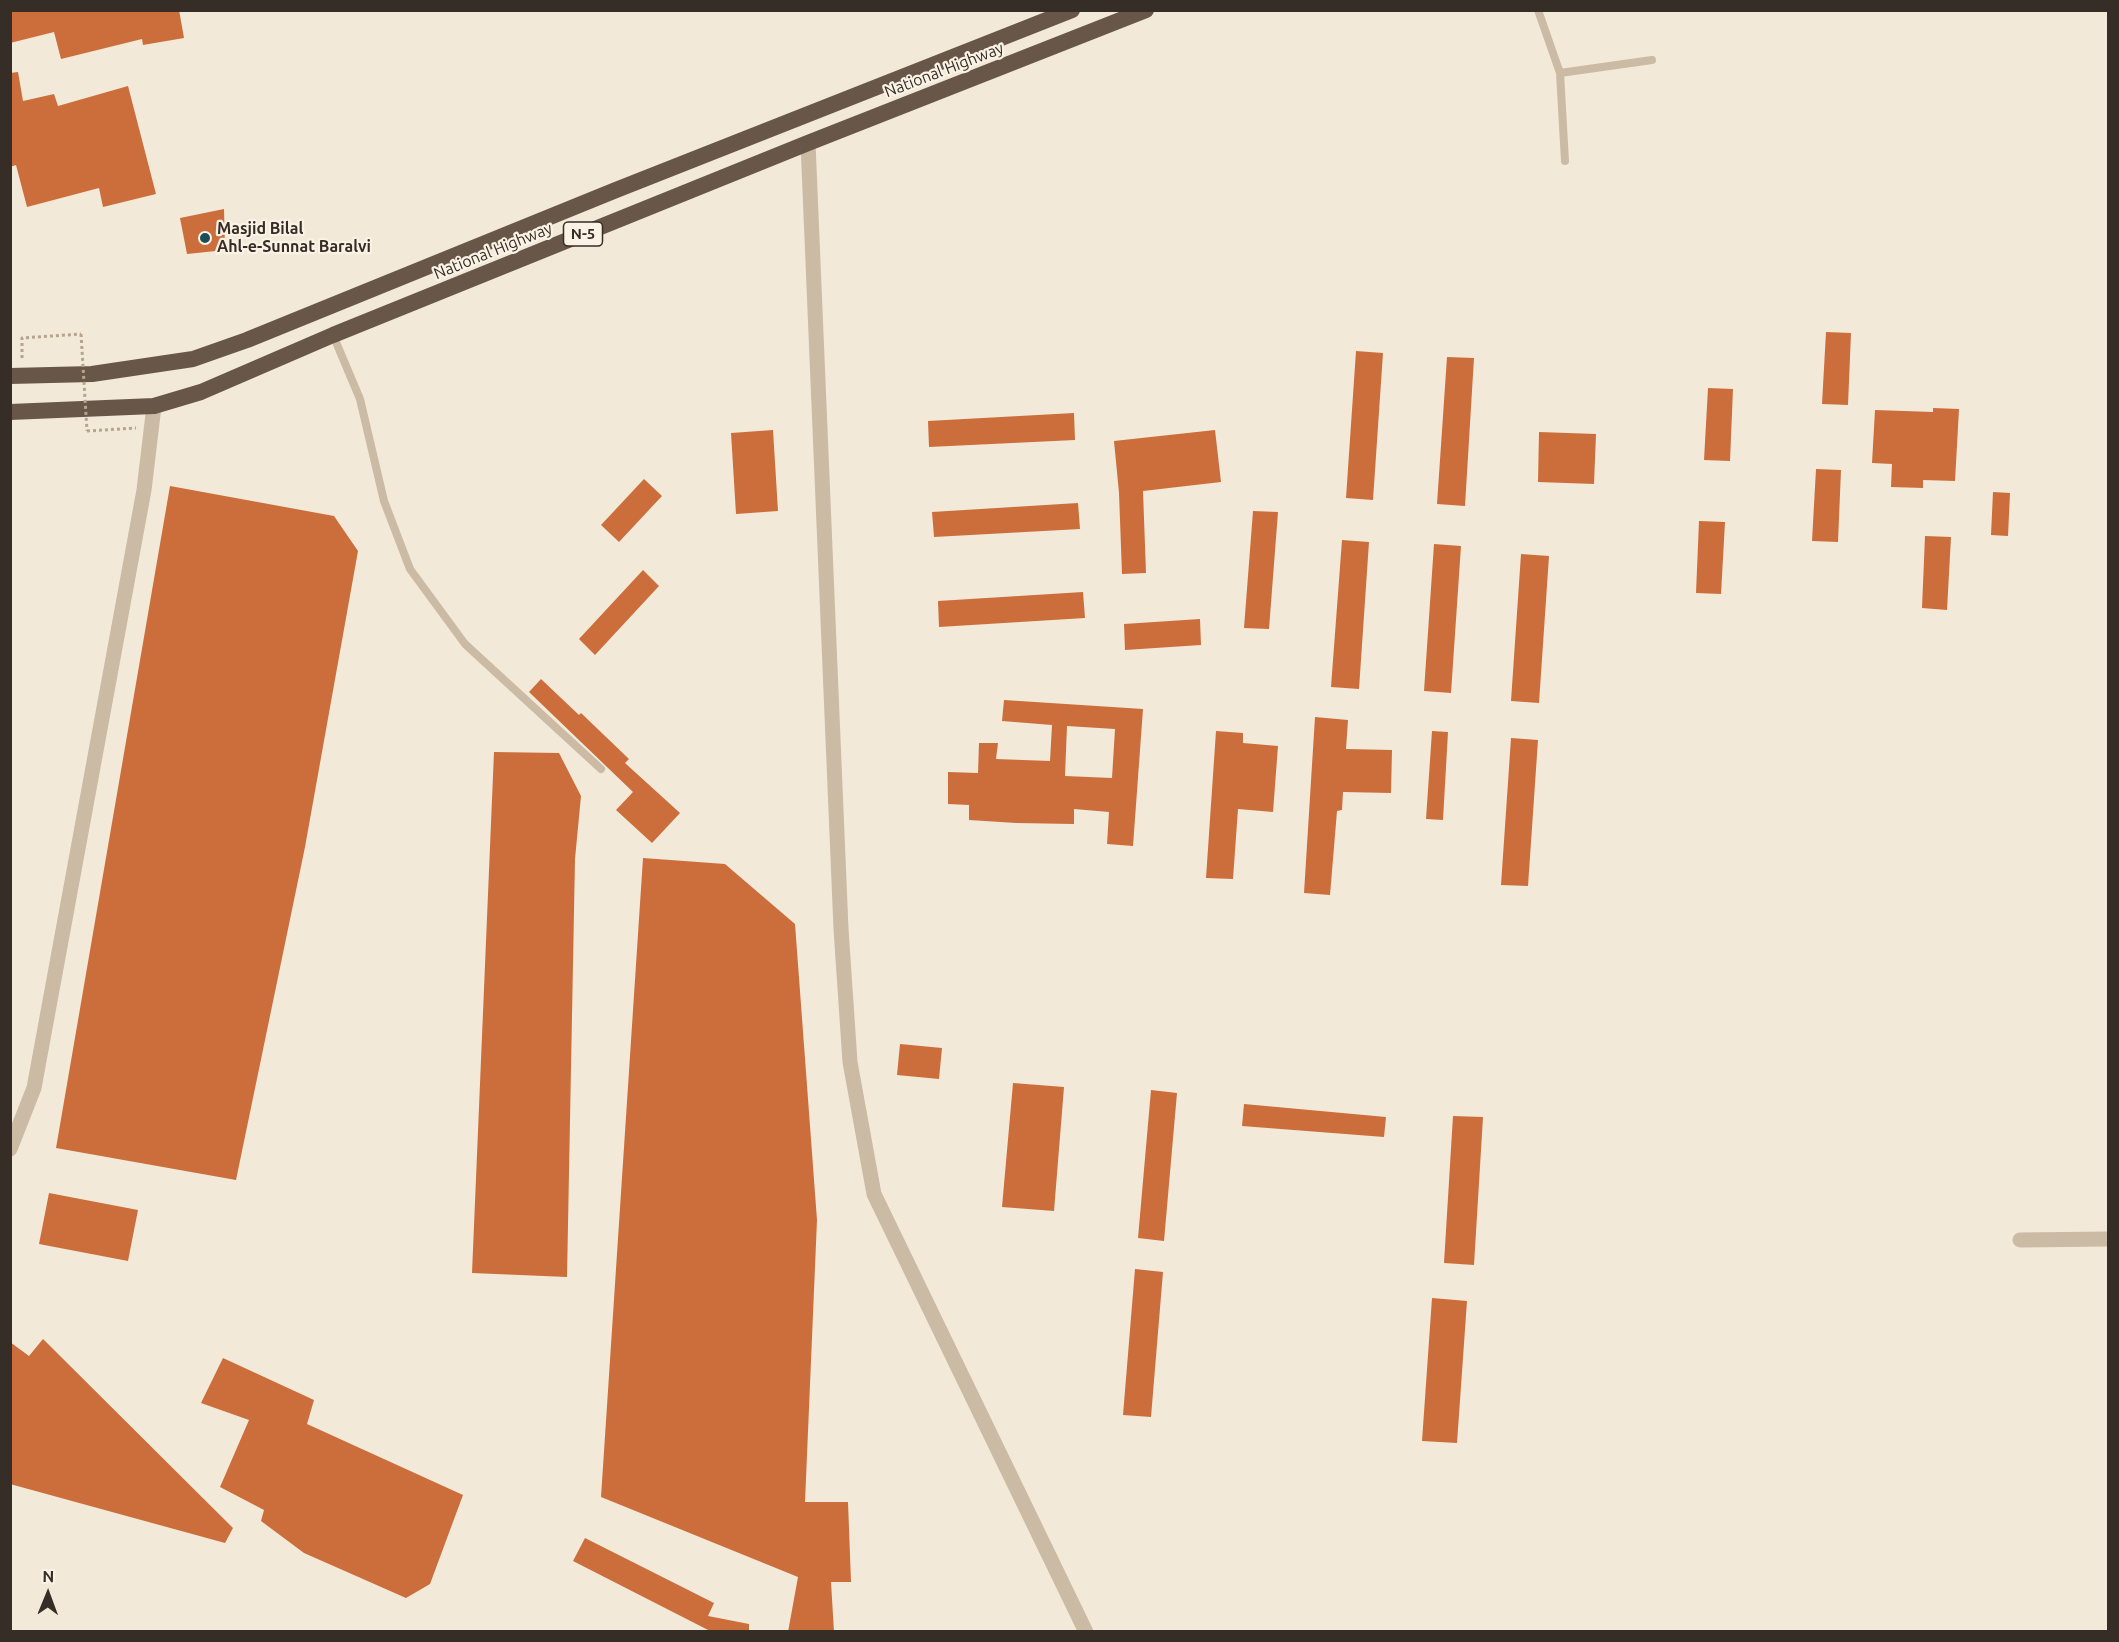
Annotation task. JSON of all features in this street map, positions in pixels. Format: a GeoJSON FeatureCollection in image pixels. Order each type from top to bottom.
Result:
{"type":"FeatureCollection","features":[{"type":"Feature","properties":{"kind":"highway","name":"National Highway"},"geometry":{"type":"LineString","coordinates":[[10,376],[92,374],[193,359],[269,332],[616,190],[1072,10]]}},
{"type":"Feature","properties":{"kind":"highway","name":"National Highway"},"geometry":{"type":"LineString","coordinates":[[10,412],[154,406],[201,392],[333,334],[1146,10]]}},
{"type":"Feature","properties":{"kind":"street"},"geometry":{"type":"LineString","coordinates":[[808,143],[842,940],[850,1062],[872,1183],[879,1204],[1086,1632]]}},
{"type":"Feature","properties":{"kind":"street"},"geometry":{"type":"LineString","coordinates":[[10,1149],[34,1088],[144,490],[154,406]]}},
{"type":"Feature","properties":{"kind":"street"},"geometry":{"type":"LineString","coordinates":[[2020,1240],[2109,1239]]}},
{"type":"Feature","properties":{"kind":"lane"},"geometry":{"type":"LineString","coordinates":[[1538,10],[1560,73],[1566,161]]}},
{"type":"Feature","properties":{"kind":"lane"},"geometry":{"type":"LineString","coordinates":[[1560,73],[1652,60]]}},
{"type":"Feature","properties":{"kind":"lane"},"geometry":{"type":"LineString","coordinates":[[333,334],[360,399],[384,501],[410,569],[465,644],[602,769]]}},
{"type":"Feature","properties":{"kind":"path"},"geometry":{"type":"LineString","coordinates":[[22,338],[81,334],[87,431],[122,429]]}},
{"type":"Feature","properties":{"kind":"building"},"geometry":{"type":"Polygon","coordinates":[[[10,10],[179,10],[184,38],[143,45],[142,39],[61,59],[54,32],[10,43],[10,10]]]}},
{"type":"Feature","properties":{"kind":"building"},"geometry":{"type":"Polygon","coordinates":[[[18,72],[23,101],[54,94],[58,106],[128,86],[156,194],[103,207],[99,188],[27,207],[16,165],[10,167],[10,73],[18,72]]]}},
{"type":"Feature","properties":{"kind":"building","name":"Masjid Bilal Ahl-e-Sunnat Baralvi"},"geometry":{"type":"Polygon","coordinates":[[[224,209],[225,250],[187,254],[180,218],[224,209]]]}},
{"type":"Feature","properties":{"kind":"building"},"geometry":{"type":"Polygon","coordinates":[[[1826,332],[1851,333],[1848,405],[1822,404],[1826,332]]]}},
{"type":"Feature","properties":{"kind":"building"},"geometry":{"type":"Polygon","coordinates":[[[1356,351],[1383,353],[1373,500],[1346,498],[1356,351]]]}},
{"type":"Feature","properties":{"kind":"building"},"geometry":{"type":"Polygon","coordinates":[[[1447,357],[1474,358],[1465,506],[1437,504],[1447,357]]]}},
{"type":"Feature","properties":{"kind":"building"},"geometry":{"type":"Polygon","coordinates":[[[1708,388],[1733,389],[1730,461],[1704,460],[1708,388]]]}},
{"type":"Feature","properties":{"kind":"building"},"geometry":{"type":"Polygon","coordinates":[[[1933,408],[1959,409],[1955,481],[1923,480],[1923,488],[1891,487],[1892,464],[1872,463],[1875,410],[1933,412],[1933,408]]]}},
{"type":"Feature","properties":{"kind":"building"},"geometry":{"type":"Polygon","coordinates":[[[1074,413],[1075,440],[929,447],[928,421],[1074,413]]]}},
{"type":"Feature","properties":{"kind":"building"},"geometry":{"type":"Polygon","coordinates":[[[773,430],[778,511],[736,514],[731,433],[773,430]]]}},
{"type":"Feature","properties":{"kind":"building"},"geometry":{"type":"Polygon","coordinates":[[[1215,430],[1221,482],[1143,491],[1146,573],[1122,574],[1119,493],[1114,441],[1215,430]]]}},
{"type":"Feature","properties":{"kind":"building"},"geometry":{"type":"Polygon","coordinates":[[[1539,432],[1596,434],[1594,484],[1538,482],[1539,432]]]}},
{"type":"Feature","properties":{"kind":"building"},"geometry":{"type":"Polygon","coordinates":[[[1816,469],[1841,470],[1838,542],[1812,541],[1816,469]]]}},
{"type":"Feature","properties":{"kind":"building"},"geometry":{"type":"Polygon","coordinates":[[[644,479],[662,496],[619,542],[601,525],[644,479]]]}},
{"type":"Feature","properties":{"kind":"building"},"geometry":{"type":"Polygon","coordinates":[[[170,486],[334,516],[358,551],[305,847],[236,1180],[56,1148],[170,486]]]}},
{"type":"Feature","properties":{"kind":"building"},"geometry":{"type":"Polygon","coordinates":[[[1993,492],[2010,493],[2008,536],[1991,535],[1993,492]]]}},
{"type":"Feature","properties":{"kind":"building"},"geometry":{"type":"Polygon","coordinates":[[[1078,503],[1080,529],[934,537],[932,512],[1078,503]]]}},
{"type":"Feature","properties":{"kind":"building"},"geometry":{"type":"Polygon","coordinates":[[[1253,511],[1278,512],[1269,629],[1244,628],[1253,511]]]}},
{"type":"Feature","properties":{"kind":"building"},"geometry":{"type":"Polygon","coordinates":[[[1699,521],[1725,522],[1721,594],[1696,593],[1699,521]]]}},
{"type":"Feature","properties":{"kind":"building"},"geometry":{"type":"Polygon","coordinates":[[[1925,536],[1951,537],[1947,610],[1922,608],[1925,536]]]}},
{"type":"Feature","properties":{"kind":"building"},"geometry":{"type":"Polygon","coordinates":[[[1342,540],[1369,542],[1359,689],[1331,687],[1342,540]]]}},
{"type":"Feature","properties":{"kind":"building"},"geometry":{"type":"Polygon","coordinates":[[[1434,544],[1461,546],[1451,693],[1424,691],[1434,544]]]}},
{"type":"Feature","properties":{"kind":"building"},"geometry":{"type":"Polygon","coordinates":[[[1521,554],[1549,556],[1539,703],[1511,701],[1521,554]]]}},
{"type":"Feature","properties":{"kind":"building"},"geometry":{"type":"Polygon","coordinates":[[[643,570],[659,586],[595,655],[579,639],[643,570]]]}},
{"type":"Feature","properties":{"kind":"building"},"geometry":{"type":"Polygon","coordinates":[[[1083,592],[1085,618],[939,627],[938,601],[1083,592]]]}},
{"type":"Feature","properties":{"kind":"building"},"geometry":{"type":"Polygon","coordinates":[[[1200,619],[1201,645],[1125,650],[1124,624],[1200,619]]]}},
{"type":"Feature","properties":{"kind":"building"},"geometry":{"type":"Polygon","coordinates":[[[541,679],[629,759],[625,763],[680,813],[652,843],[616,810],[633,792],[529,692],[541,679]]]}},
{"type":"Feature","properties":{"kind":"building"},"geometry":{"type":"Polygon","coordinates":[[[1004,700],[1143,709],[1133,846],[1107,844],[1109,812],[1074,809],[1074,824],[1016,823],[969,820],[969,805],[948,804],[948,772],[978,773],[979,743],[998,743],[996,759],[1050,761],[1052,725],[1002,721],[1004,700]],[[1067,726],[1065,776],[1112,778],[1115,729],[1067,726]]]}},
{"type":"Feature","properties":{"kind":"building"},"geometry":{"type":"Polygon","coordinates":[[[1315,717],[1348,720],[1346,749],[1392,750],[1391,793],[1343,792],[1342,810],[1337,811],[1330,895],[1304,893],[1315,717]]]}},
{"type":"Feature","properties":{"kind":"building"},"geometry":{"type":"Polygon","coordinates":[[[1216,731],[1243,733],[1243,743],[1278,746],[1273,812],[1238,809],[1233,879],[1206,878],[1216,731]]]}},
{"type":"Feature","properties":{"kind":"building"},"geometry":{"type":"Polygon","coordinates":[[[1432,731],[1448,732],[1443,820],[1426,819],[1432,731]]]}},
{"type":"Feature","properties":{"kind":"building"},"geometry":{"type":"Polygon","coordinates":[[[1511,738],[1538,740],[1528,886],[1501,885],[1511,738]]]}},
{"type":"Feature","properties":{"kind":"building"},"geometry":{"type":"Polygon","coordinates":[[[494,752],[559,753],[581,796],[575,859],[567,1277],[472,1273],[494,752]]]}},
{"type":"Feature","properties":{"kind":"building"},"geometry":{"type":"Polygon","coordinates":[[[643,858],[725,864],[795,924],[817,1220],[805,1502],[848,1502],[851,1582],[831,1582],[834,1632],[788,1632],[798,1577],[601,1497],[643,858]]]}},
{"type":"Feature","properties":{"kind":"building"},"geometry":{"type":"Polygon","coordinates":[[[900,1044],[942,1048],[939,1079],[897,1075],[900,1044]]]}},
{"type":"Feature","properties":{"kind":"building"},"geometry":{"type":"Polygon","coordinates":[[[1013,1083],[1064,1087],[1054,1211],[1002,1207],[1013,1083]]]}},
{"type":"Feature","properties":{"kind":"building"},"geometry":{"type":"Polygon","coordinates":[[[1151,1090],[1177,1093],[1164,1241],[1138,1238],[1151,1090]]]}},
{"type":"Feature","properties":{"kind":"building"},"geometry":{"type":"Polygon","coordinates":[[[1244,1104],[1386,1117],[1384,1137],[1242,1126],[1244,1104]]]}},
{"type":"Feature","properties":{"kind":"building"},"geometry":{"type":"Polygon","coordinates":[[[1453,1116],[1483,1117],[1474,1265],[1444,1263],[1453,1116]]]}},
{"type":"Feature","properties":{"kind":"building"},"geometry":{"type":"Polygon","coordinates":[[[49,1193],[138,1210],[128,1261],[39,1244],[49,1193]]]}},
{"type":"Feature","properties":{"kind":"building"},"geometry":{"type":"Polygon","coordinates":[[[1135,1269],[1163,1272],[1151,1417],[1123,1415],[1135,1269]]]}},
{"type":"Feature","properties":{"kind":"building"},"geometry":{"type":"Polygon","coordinates":[[[1432,1298],[1467,1301],[1457,1443],[1422,1441],[1432,1298]]]}},
{"type":"Feature","properties":{"kind":"building"},"geometry":{"type":"Polygon","coordinates":[[[43,1339],[233,1528],[225,1543],[10,1484],[10,1342],[29,1356],[43,1339]]]}},
{"type":"Feature","properties":{"kind":"building"},"geometry":{"type":"Polygon","coordinates":[[[223,1358],[314,1400],[307,1424],[463,1495],[430,1584],[406,1598],[304,1553],[261,1521],[264,1510],[220,1487],[249,1420],[201,1403],[223,1358]]]}},
{"type":"Feature","properties":{"kind":"building"},"geometry":{"type":"Polygon","coordinates":[[[585,1538],[714,1603],[708,1616],[749,1624],[749,1632],[712,1632],[573,1561],[585,1538]]]}},
{"type":"Feature","properties":{"kind":"place","name":"Masjid Bilal Ahl-e-Sunnat Baralvi"},"geometry":{"type":"Point","coordinates":[205,238]}}]}
